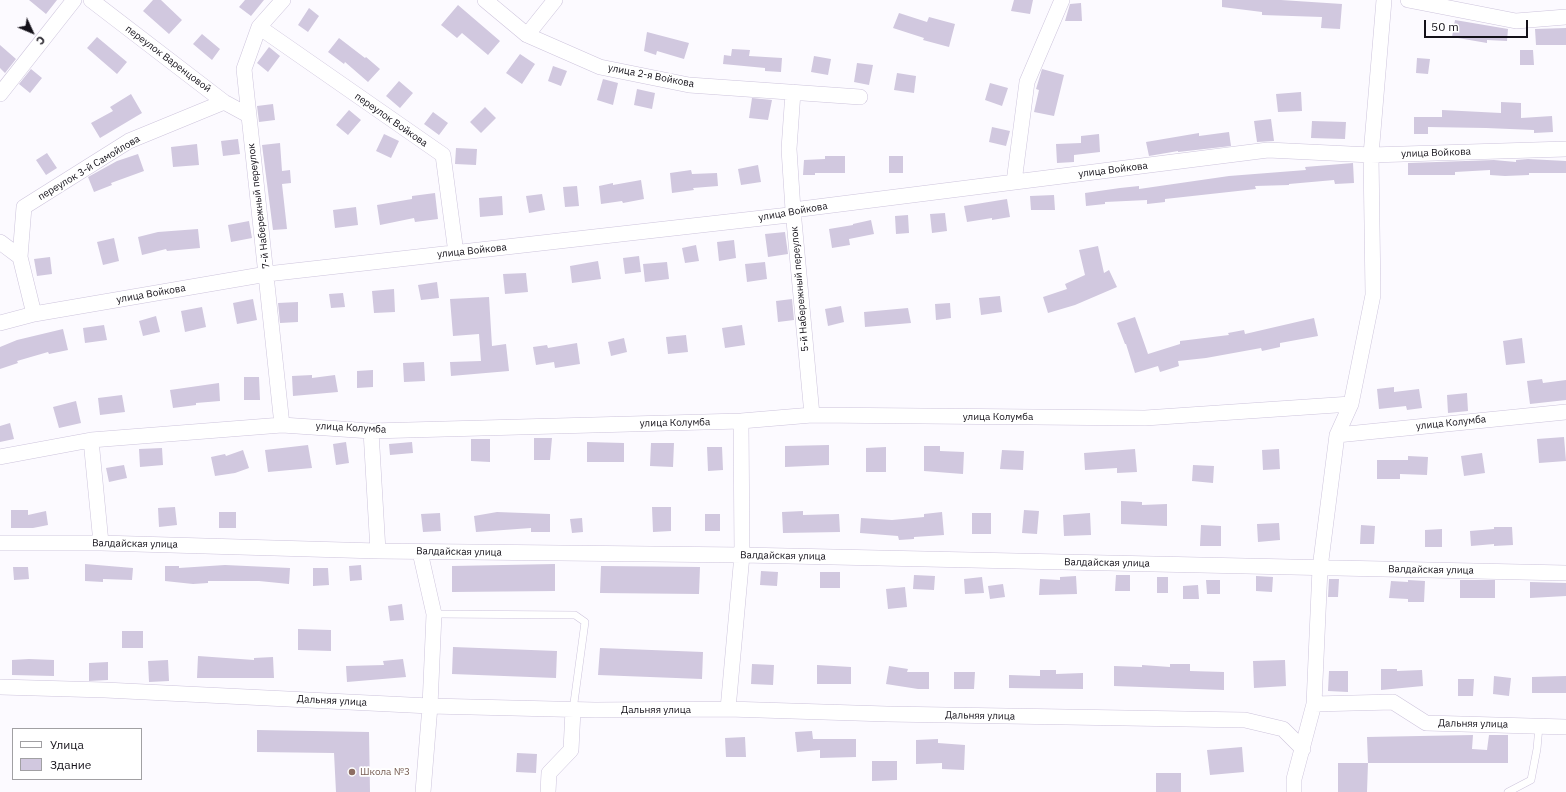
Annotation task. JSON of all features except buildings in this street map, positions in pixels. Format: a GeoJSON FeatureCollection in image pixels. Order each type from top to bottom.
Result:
{"type":"FeatureCollection","features":[{"type":"Feature","properties":{"kind":"street"},"geometry":{"type":"LineString","coordinates":[[0,94],[74,0]]}},
{"type":"Feature","properties":{"kind":"street","name":"переулок Варенцовой"},"geometry":{"type":"LineString","coordinates":[[91,0],[224,102],[248,114]]}},
{"type":"Feature","properties":{"kind":"street","name":"7-й Набережный переулок"},"geometry":{"type":"LineString","coordinates":[[282,425],[244,69],[259,27],[284,0]]}},
{"type":"Feature","properties":{"kind":"street","name":"улица 2-я Войкова"},"geometry":{"type":"LineString","coordinates":[[484,0],[526,35],[600,67],[689,84],[860,97]]}},
{"type":"Feature","properties":{"kind":"street"},"geometry":{"type":"LineString","coordinates":[[526,35],[555,0]]}},
{"type":"Feature","properties":{"kind":"street"},"geometry":{"type":"LineString","coordinates":[[1014,182],[1027,82],[1062,0]]}},
{"type":"Feature","properties":{"kind":"street"},"geometry":{"type":"LineString","coordinates":[[1294,792],[1294,779],[1314,704],[1320,568],[1337,434],[1351,404],[1373,296],[1371,155],[1384,0]]}},
{"type":"Feature","properties":{"kind":"street"},"geometry":{"type":"LineString","coordinates":[[1408,0],[1516,21],[1566,17]]}},
{"type":"Feature","properties":{"kind":"street","name":"переулок Войкова"},"geometry":{"type":"LineString","coordinates":[[259,27],[443,155],[456,253]]}},
{"type":"Feature","properties":{"kind":"street","name":"5-й Набережный переулок"},"geometry":{"type":"LineString","coordinates":[[793,92],[789,149],[792,210],[812,415]]}},
{"type":"Feature","properties":{"kind":"street","name":"переулок 3-й Самойлова"},"geometry":{"type":"LineString","coordinates":[[20,257],[24,206],[129,141],[224,102]]}},
{"type":"Feature","properties":{"kind":"street","name":"улица Войкова"},"geometry":{"type":"LineString","coordinates":[[0,323],[34,314],[267,274],[789,215],[792,210],[1268,150],[1371,155],[1566,149]]}},
{"type":"Feature","properties":{"kind":"street"},"geometry":{"type":"LineString","coordinates":[[0,242],[20,257],[34,314]]}},
{"type":"Feature","properties":{"kind":"street","name":"улица Колумба"},"geometry":{"type":"LineString","coordinates":[[0,457],[91,440],[282,425],[371,431],[741,421],[812,415],[1145,418],[1351,404]]}},
{"type":"Feature","properties":{"kind":"street","name":"улица Колумба"},"geometry":{"type":"LineString","coordinates":[[1337,434],[1566,412]]}},
{"type":"Feature","properties":{"kind":"street"},"geometry":{"type":"LineString","coordinates":[[728,709],[742,555],[741,421]]}},
{"type":"Feature","properties":{"kind":"street"},"geometry":{"type":"LineString","coordinates":[[371,431],[378,551]]}},
{"type":"Feature","properties":{"kind":"street"},"geometry":{"type":"LineString","coordinates":[[91,440],[101,543]]}},
{"type":"Feature","properties":{"kind":"street","name":"Валдайская улица"},"geometry":{"type":"LineString","coordinates":[[0,543],[101,543],[420,552],[742,555],[1566,573]]}},
{"type":"Feature","properties":{"kind":"street"},"geometry":{"type":"LineString","coordinates":[[420,552],[434,614],[424,792]]}},
{"type":"Feature","properties":{"kind":"street","name":"Дальняя улица"},"geometry":{"type":"LineString","coordinates":[[0,687],[105,690],[430,706],[574,710],[728,709],[887,714],[1245,720],[1283,729],[1303,749]]}},
{"type":"Feature","properties":{"kind":"street","name":"Дальняя улица"},"geometry":{"type":"LineString","coordinates":[[1314,704],[1393,702],[1426,723],[1566,727]]}},
{"type":"Feature","properties":{"kind":"street"},"geometry":{"type":"LineString","coordinates":[[548,792],[549,773],[571,750],[574,710]]}},
{"type":"Feature","properties":{"kind":"lane"},"geometry":{"type":"LineString","coordinates":[[434,614],[575,615],[585,622],[574,710]]}},
{"type":"Feature","properties":{"kind":"lane"},"geometry":{"type":"LineString","coordinates":[[1508,792],[1531,780],[1539,726]]}},
{"type":"Feature","properties":{"kind":"place","name":"Школа №3"},"geometry":{"type":"Point","coordinates":[352,772]}}]}
